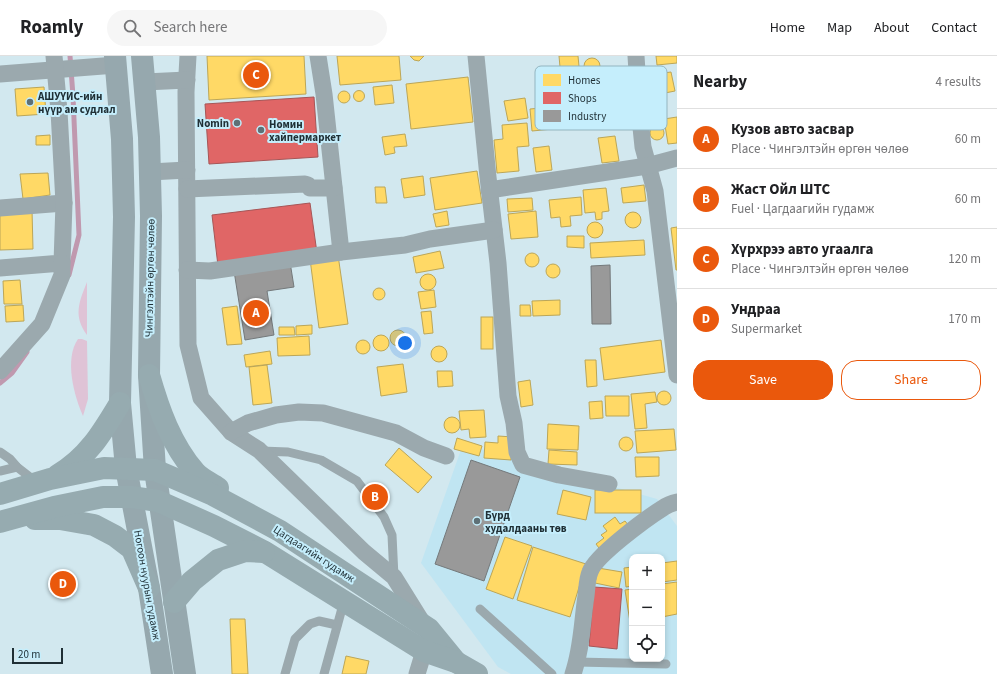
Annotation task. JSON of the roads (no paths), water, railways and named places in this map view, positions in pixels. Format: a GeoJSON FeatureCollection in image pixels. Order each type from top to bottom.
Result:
{"type":"FeatureCollection","features":[{"type":"Feature","properties":{"kind":"main road","name":"Чингэлтэйн өргөн чөлөө"},"geometry":{"type":"LineString","coordinates":[[142,56],[149,137],[151,216],[149,375],[158,501]]}},
{"type":"Feature","properties":{"kind":"main road"},"geometry":{"type":"LineString","coordinates":[[116,61],[122,139],[124,217],[120,403],[126,468],[131,497]]}},
{"type":"Feature","properties":{"kind":"main road"},"geometry":{"type":"LineString","coordinates":[[149,375],[159,409],[175,445],[196,473],[280,531]]}},
{"type":"Feature","properties":{"kind":"main road"},"geometry":{"type":"LineString","coordinates":[[0,494],[44,481],[70,467],[85,455],[99,438],[120,403]]}},
{"type":"Feature","properties":{"kind":"main road","name":"Цагдаагийн гудамж"},"geometry":{"type":"LineString","coordinates":[[44,481],[104,468],[155,470],[212,495],[280,531],[424,626],[456,662]]}},
{"type":"Feature","properties":{"kind":"main road","name":"Цагдаагийн гудамж"},"geometry":{"type":"LineString","coordinates":[[5,520],[54,507],[103,497],[131,497],[158,501],[214,526],[265,552],[424,651],[456,662],[476,674]]}},
{"type":"Feature","properties":{"kind":"main road","name":"Ногоон нуурын гудамж"},"geometry":{"type":"LineString","coordinates":[[131,497],[149,588],[162,674]]}},
{"type":"Feature","properties":{"kind":"main road","name":"Ногоон нуурын гудамж"},"geometry":{"type":"LineString","coordinates":[[158,501],[185,674]]}},
{"type":"Feature","properties":{"kind":"main road"},"geometry":{"type":"LineString","coordinates":[[5,520],[60,519],[94,525],[115,536],[132,549],[149,588]]}},
{"type":"Feature","properties":{"kind":"main road"},"geometry":{"type":"LineString","coordinates":[[174,602],[192,581],[218,560],[245,551],[265,552]]}},
{"type":"Feature","properties":{"kind":"street"},"geometry":{"type":"LineString","coordinates":[[188,56],[188,345],[201,398],[231,432],[259,450],[364,552],[394,576],[424,626]]}},
{"type":"Feature","properties":{"kind":"street"},"geometry":{"type":"LineString","coordinates":[[318,56],[324,94],[341,252]]}},
{"type":"Feature","properties":{"kind":"street"},"geometry":{"type":"LineString","coordinates":[[476,56],[489,190],[498,263],[508,396],[514,424],[517,452],[523,465],[559,475],[609,484]]}},
{"type":"Feature","properties":{"kind":"street"},"geometry":{"type":"LineString","coordinates":[[636,56],[637,66]]}},
{"type":"Feature","properties":{"kind":"street"},"geometry":{"type":"LineString","coordinates":[[0,74],[56,65],[91,68],[116,61]]}},
{"type":"Feature","properties":{"kind":"street"},"geometry":{"type":"LineString","coordinates":[[0,371],[42,324],[62,275],[64,203],[56,65]]}},
{"type":"Feature","properties":{"kind":"street"},"geometry":{"type":"LineString","coordinates":[[145,82],[187,80]]}},
{"type":"Feature","properties":{"kind":"street"},"geometry":{"type":"LineString","coordinates":[[641,130],[647,166],[655,191],[677,375]]}},
{"type":"Feature","properties":{"kind":"street"},"geometry":{"type":"LineString","coordinates":[[489,190],[647,166],[677,158]]}},
{"type":"Feature","properties":{"kind":"street"},"geometry":{"type":"LineString","coordinates":[[150,172],[187,170]]}},
{"type":"Feature","properties":{"kind":"street"},"geometry":{"type":"LineString","coordinates":[[187,189],[305,184],[314,189],[334,188]]}},
{"type":"Feature","properties":{"kind":"street"},"geometry":{"type":"LineString","coordinates":[[0,208],[64,203]]}},
{"type":"Feature","properties":{"kind":"street"},"geometry":{"type":"LineString","coordinates":[[187,270],[210,271],[341,252],[405,245],[430,239],[494,230]]}},
{"type":"Feature","properties":{"kind":"street"},"geometry":{"type":"LineString","coordinates":[[0,268],[62,263]]}},
{"type":"Feature","properties":{"kind":"street"},"geometry":{"type":"LineString","coordinates":[[231,432],[248,424],[276,415],[299,412],[323,413],[396,433],[424,448],[446,456]]}},
{"type":"Feature","properties":{"kind":"street"},"geometry":{"type":"LineString","coordinates":[[575,668],[582,639],[583,614],[589,573],[593,564],[628,534],[664,507],[677,502]]}},
{"type":"Feature","properties":{"kind":"street"},"geometry":{"type":"LineString","coordinates":[[417,674],[424,651]]}},
{"type":"Feature","properties":{"kind":"lane"},"geometry":{"type":"LineString","coordinates":[[259,450],[288,452],[321,460],[357,481],[384,517],[392,535],[394,576]]}},
{"type":"Feature","properties":{"kind":"lane"},"geometry":{"type":"LineString","coordinates":[[0,452],[10,459],[17,467],[44,481]]}},
{"type":"Feature","properties":{"kind":"lane"},"geometry":{"type":"LineString","coordinates":[[0,471],[17,467]]}},
{"type":"Feature","properties":{"kind":"lane"},"geometry":{"type":"LineString","coordinates":[[324,674],[344,601]]}},
{"type":"Feature","properties":{"kind":"lane"},"geometry":{"type":"LineString","coordinates":[[480,609],[552,674]]}},
{"type":"Feature","properties":{"kind":"lane"},"geometry":{"type":"LineString","coordinates":[[285,674],[295,639],[310,624],[319,621],[337,625]]}},
{"type":"Feature","properties":{"kind":"lane"},"geometry":{"type":"LineString","coordinates":[[575,668],[666,664]]}},
{"type":"Feature","properties":{"kind":"waterway"},"geometry":{"type":"LineString","coordinates":[[69,275],[79,235],[70,56]]}},
{"type":"Feature","properties":{"kind":"waterway"},"geometry":{"type":"LineString","coordinates":[[0,383],[12,373],[27,352]]}},
{"type":"Feature","properties":{"kind":"place","name":"Хүрхрээ авто угаалга"},"geometry":{"type":"Point","coordinates":[256,75]}},
{"type":"Feature","properties":{"kind":"place","name":"АШУҮИС-ийн нүүр ам судлал"},"geometry":{"type":"Point","coordinates":[30,102]}},
{"type":"Feature","properties":{"kind":"place","name":"Nomin"},"geometry":{"type":"Point","coordinates":[237,123]}},
{"type":"Feature","properties":{"kind":"place","name":"Номин хайпермаркет"},"geometry":{"type":"Point","coordinates":[261,130]}},
{"type":"Feature","properties":{"kind":"place","name":"Кузов авто засвар"},"geometry":{"type":"Point","coordinates":[256,313]}},
{"type":"Feature","properties":{"kind":"place","name":"Жаст Ойл ШТС"},"geometry":{"type":"Point","coordinates":[375,497]}},
{"type":"Feature","properties":{"kind":"place","name":"Бүрд худалдааны төв"},"geometry":{"type":"Point","coordinates":[477,521]}},
{"type":"Feature","properties":{"kind":"place","name":"Ундраа"},"geometry":{"type":"Point","coordinates":[63,584]}}]}
